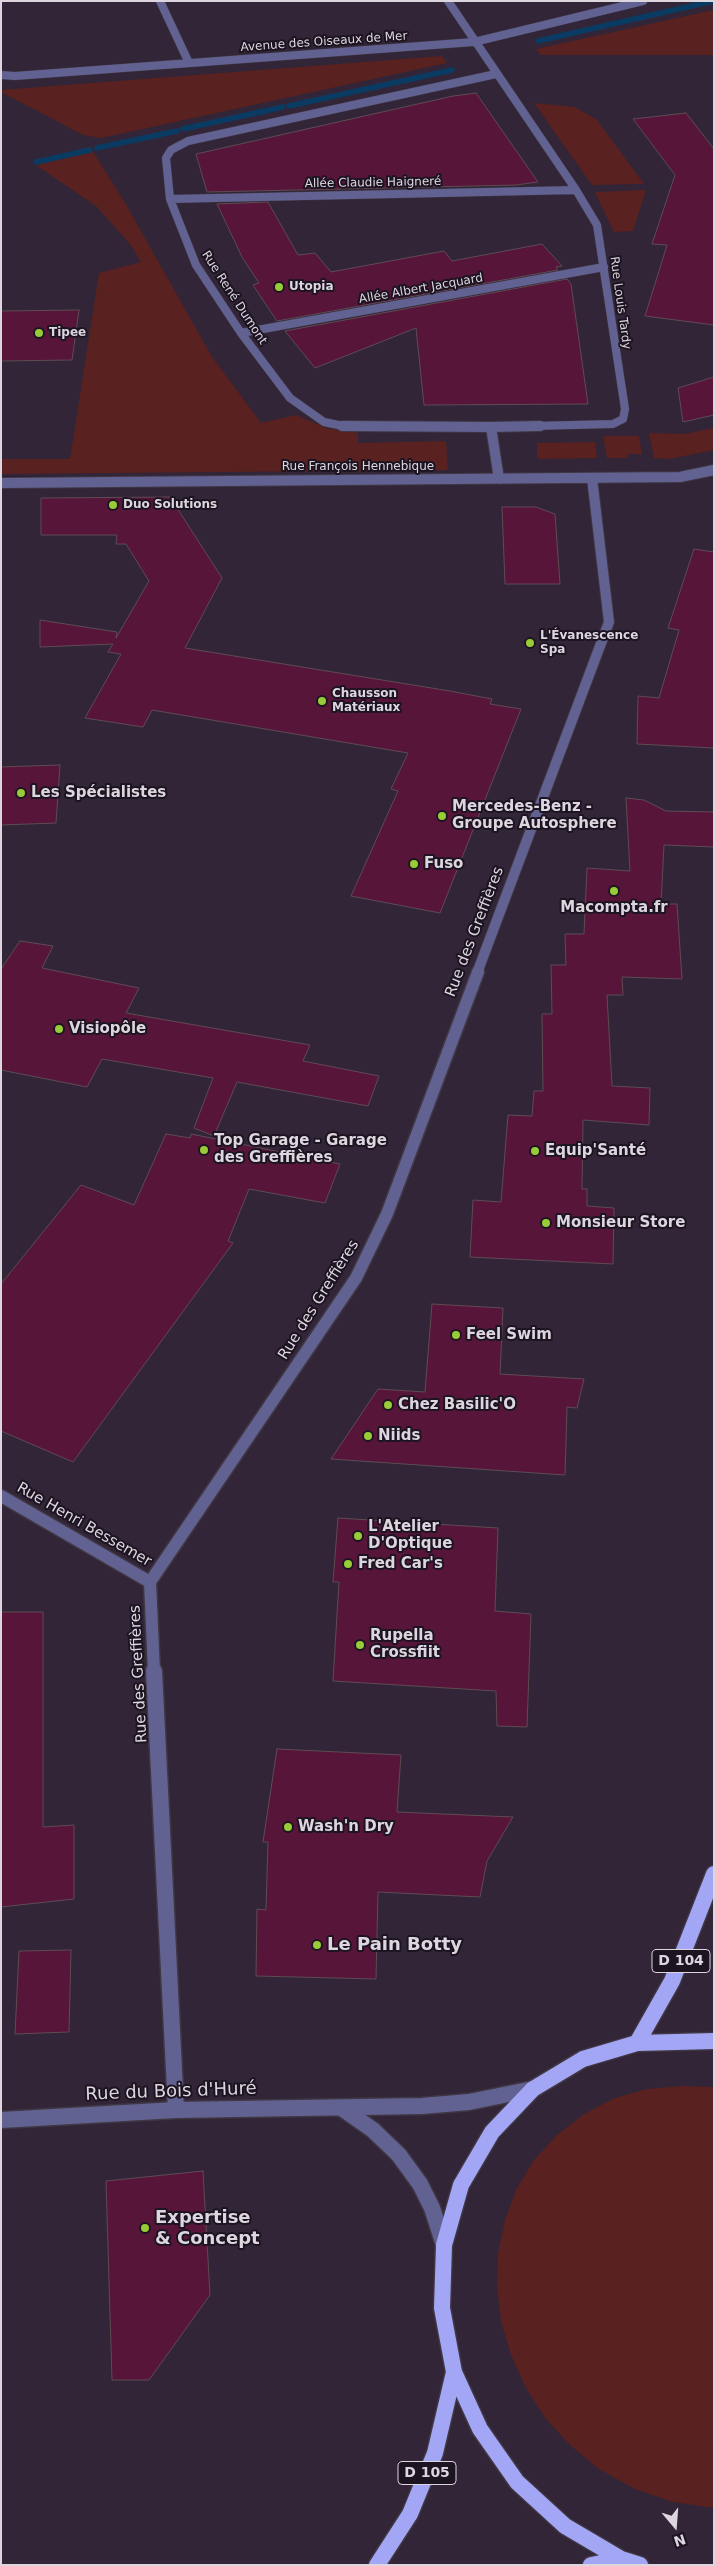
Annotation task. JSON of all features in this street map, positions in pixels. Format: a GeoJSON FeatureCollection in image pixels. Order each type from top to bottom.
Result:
{"type":"FeatureCollection","features":[{"type":"Feature","properties":{"kind":"main road","name":"D 104"},"geometry":{"type":"LineString","coordinates":[[637,2043],[672,1981],[714,1874]]}},
{"type":"Feature","properties":{"kind":"main road"},"geometry":{"type":"LineString","coordinates":[[640,2565],[621,2559],[565,2526],[517,2482],[480,2430],[454,2372],[442,2308],[444,2245],[461,2184],[492,2132],[534,2089],[582,2060],[637,2043],[714,2041]]}},
{"type":"Feature","properties":{"kind":"main road","name":"D 105"},"geometry":{"type":"LineString","coordinates":[[376,2565],[410,2514],[435,2452],[454,2372]]}},
{"type":"Feature","properties":{"kind":"main road"},"geometry":{"type":"LineString","coordinates":[[591,2565],[621,2559]]}},
{"type":"Feature","properties":{"kind":"street"},"geometry":{"type":"LineString","coordinates":[[160,1],[189,63]]}},
{"type":"Feature","properties":{"kind":"street","name":"Rue Louis Tardy"},"geometry":{"type":"LineString","coordinates":[[448,1],[576,190],[597,225],[625,409],[623,419],[613,424],[599,426],[491,427]]}},
{"type":"Feature","properties":{"kind":"street","name":"Avenue des Oiseaux de Mer"},"geometry":{"type":"LineString","coordinates":[[1,75],[16,76],[474,42],[643,1]]}},
{"type":"Feature","properties":{"kind":"street","name":"Rue René Dumont"},"geometry":{"type":"LineString","coordinates":[[491,427],[348,427],[324,422],[290,398],[241,333],[196,265],[170,199],[166,158],[172,150],[188,141],[496,74]]}},
{"type":"Feature","properties":{"kind":"street","name":"Allée Claudie Haigneré"},"geometry":{"type":"LineString","coordinates":[[170,199],[576,190]]}},
{"type":"Feature","properties":{"kind":"street","name":"Allée Albert Jacquard"},"geometry":{"type":"LineString","coordinates":[[241,333],[604,267]]}},
{"type":"Feature","properties":{"kind":"street"},"geometry":{"type":"LineString","coordinates":[[491,427],[499,479]]}},
{"type":"Feature","properties":{"kind":"street","name":"Rue François Hennebique"},"geometry":{"type":"LineString","coordinates":[[1,483],[680,477],[714,470]]}},
{"type":"Feature","properties":{"kind":"street","name":"Rue des Greffières"},"geometry":{"type":"LineString","coordinates":[[176,2110],[150,1582],[356,1278],[387,1214],[609,622],[592,478]]}},
{"type":"Feature","properties":{"kind":"street","name":"Rue Henri Bessemer"},"geometry":{"type":"LineString","coordinates":[[1,1496],[150,1582]]}},
{"type":"Feature","properties":{"kind":"street","name":"Rue du Bois d'Huré"},"geometry":{"type":"LineString","coordinates":[[1,2120],[176,2110],[343,2109],[469,2102],[534,2089]]}},
{"type":"Feature","properties":{"kind":"street"},"geometry":{"type":"LineString","coordinates":[[343,2109],[373,2130],[399,2155],[420,2184],[432,2208],[444,2245]]}},
{"type":"Feature","properties":{"kind":"shaded area"},"geometry":{"type":"Polygon","coordinates":[[[1,1],[714,1],[714,2565],[1,2565],[1,482],[618,477],[1,476],[1,1]]]}},
{"type":"Feature","properties":{"kind":"shaded area"},"geometry":{"type":"Polygon","coordinates":[[[714,10],[714,55],[541,55],[536,49],[714,10]]]}},
{"type":"Feature","properties":{"kind":"shaded area"},"geometry":{"type":"Polygon","coordinates":[[[442,56],[447,63],[101,138],[83,135],[1,92],[1,90],[442,56]]]}},
{"type":"Feature","properties":{"kind":"shaded area"},"geometry":{"type":"Polygon","coordinates":[[[534,103],[575,107],[597,120],[644,184],[592,185],[534,103]]]}},
{"type":"Feature","properties":{"kind":"shaded area"},"geometry":{"type":"Polygon","coordinates":[[[93,152],[124,201],[212,357],[261,423],[296,415],[326,428],[358,433],[358,443],[446,441],[448,470],[1,474],[1,459],[70,459],[99,273],[141,262],[130,244],[96,206],[36,165],[93,152]]]}},
{"type":"Feature","properties":{"kind":"shaded area"},"geometry":{"type":"Polygon","coordinates":[[[646,190],[633,231],[614,232],[595,192],[646,190]]]}},
{"type":"Feature","properties":{"kind":"shaded area"},"geometry":{"type":"Polygon","coordinates":[[[714,428],[714,450],[669,459],[654,458],[649,433],[684,434],[714,428]]]}},
{"type":"Feature","properties":{"kind":"shaded area"},"geometry":{"type":"Polygon","coordinates":[[[603,436],[639,436],[642,454],[628,454],[627,458],[607,458],[603,436]]]}},
{"type":"Feature","properties":{"kind":"shaded area"},"geometry":{"type":"Polygon","coordinates":[[[595,442],[597,458],[537,459],[537,443],[595,442]]]}},
{"type":"Feature","properties":{"kind":"shaded area"},"geometry":{"type":"Polygon","coordinates":[[[682,2086],[714,2087],[714,2508],[673,2502],[635,2489],[599,2469],[571,2446],[546,2419],[526,2388],[511,2355],[501,2321],[497,2287],[498,2253],[505,2220],[516,2190],[534,2160],[557,2135],[584,2114],[615,2098],[647,2089],[682,2086]]]}},
{"type":"Feature","properties":{"kind":"building"},"geometry":{"type":"Polygon","coordinates":[[[476,93],[538,182],[516,185],[207,192],[196,154],[453,96],[476,93]]]}},
{"type":"Feature","properties":{"kind":"building"},"geometry":{"type":"Polygon","coordinates":[[[686,113],[714,149],[714,325],[645,316],[667,245],[652,244],[675,175],[633,119],[686,113]]]}},
{"type":"Feature","properties":{"kind":"building"},"geometry":{"type":"Polygon","coordinates":[[[268,202],[298,255],[315,253],[331,272],[444,251],[452,261],[542,244],[562,266],[556,267],[558,270],[277,321],[253,285],[259,283],[242,257],[217,204],[268,202]]]}},
{"type":"Feature","properties":{"kind":"building"},"geometry":{"type":"Polygon","coordinates":[[[567,279],[571,284],[588,404],[424,405],[416,328],[315,368],[285,331],[567,279]]]}},
{"type":"Feature","properties":{"kind":"building","name":"Tipee"},"geometry":{"type":"Polygon","coordinates":[[[79,310],[72,360],[1,361],[1,311],[79,310]]]}},
{"type":"Feature","properties":{"kind":"building"},"geometry":{"type":"Polygon","coordinates":[[[714,377],[714,415],[683,422],[678,388],[714,377]]]}},
{"type":"Feature","properties":{"kind":"building"},"geometry":{"type":"Polygon","coordinates":[[[170,497],[222,578],[185,648],[450,691],[492,699],[490,704],[521,709],[440,913],[351,896],[398,791],[391,789],[408,753],[152,710],[143,727],[85,718],[121,654],[108,652],[113,644],[40,647],[40,620],[117,632],[116,638],[149,581],[126,544],[116,544],[117,535],[41,535],[41,498],[170,497]]]}},
{"type":"Feature","properties":{"kind":"building"},"geometry":{"type":"Polygon","coordinates":[[[502,507],[536,507],[555,514],[560,584],[505,584],[502,507]]]}},
{"type":"Feature","properties":{"kind":"building"},"geometry":{"type":"Polygon","coordinates":[[[694,549],[714,552],[714,748],[637,744],[638,696],[659,698],[679,630],[668,628],[694,549]]]}},
{"type":"Feature","properties":{"kind":"building"},"geometry":{"type":"Polygon","coordinates":[[[60,765],[56,823],[1,825],[1,767],[60,765]]]}},
{"type":"Feature","properties":{"kind":"building"},"geometry":{"type":"Polygon","coordinates":[[[626,798],[644,800],[666,811],[714,812],[714,847],[664,845],[661,904],[677,904],[682,979],[622,977],[623,995],[607,995],[612,1086],[650,1088],[649,1125],[583,1120],[582,1189],[587,1189],[587,1206],[614,1208],[613,1264],[470,1257],[473,1200],[501,1202],[508,1115],[532,1116],[534,1091],[543,1091],[542,1014],[552,1014],[551,965],[566,965],[565,934],[584,934],[587,868],[630,871],[626,798]]]}},
{"type":"Feature","properties":{"kind":"building"},"geometry":{"type":"Polygon","coordinates":[[[20,941],[53,946],[42,968],[139,988],[126,1013],[310,1045],[303,1061],[379,1076],[368,1106],[237,1082],[214,1136],[194,1128],[213,1078],[102,1059],[87,1087],[1,1070],[1,969],[20,941]]]}},
{"type":"Feature","properties":{"kind":"building"},"geometry":{"type":"Polygon","coordinates":[[[166,1134],[190,1138],[191,1134],[340,1164],[325,1203],[249,1189],[228,1241],[233,1243],[73,1462],[1,1431],[1,1284],[81,1185],[134,1205],[166,1134]]]}},
{"type":"Feature","properties":{"kind":"building"},"geometry":{"type":"Polygon","coordinates":[[[432,1304],[503,1308],[500,1374],[584,1379],[577,1408],[567,1407],[565,1475],[331,1459],[378,1389],[425,1392],[432,1304]]]}},
{"type":"Feature","properties":{"kind":"building"},"geometry":{"type":"Polygon","coordinates":[[[338,1518],[498,1528],[495,1611],[531,1614],[527,1727],[497,1726],[496,1691],[333,1681],[339,1582],[333,1582],[338,1518]]]}},
{"type":"Feature","properties":{"kind":"building"},"geometry":{"type":"Polygon","coordinates":[[[1,1612],[43,1612],[43,1827],[74,1825],[74,1899],[1,1907],[1,1612]]]}},
{"type":"Feature","properties":{"kind":"building"},"geometry":{"type":"Polygon","coordinates":[[[277,1749],[401,1755],[397,1812],[513,1817],[487,1861],[480,1897],[378,1892],[376,1979],[256,1976],[257,1909],[266,1910],[268,1842],[263,1842],[277,1749]]]}},
{"type":"Feature","properties":{"kind":"building"},"geometry":{"type":"Polygon","coordinates":[[[71,1950],[69,2032],[15,2034],[19,1951],[71,1950]]]}},
{"type":"Feature","properties":{"kind":"building"},"geometry":{"type":"Polygon","coordinates":[[[203,2171],[210,2295],[149,2380],[112,2380],[106,2181],[203,2171]]]}},
{"type":"Feature","properties":{"kind":"waterway"},"geometry":{"type":"LineString","coordinates":[[538,41],[713,1]]}},
{"type":"Feature","properties":{"kind":"waterway"},"geometry":{"type":"LineString","coordinates":[[289,106],[452,70]]}},
{"type":"Feature","properties":{"kind":"waterway"},"geometry":{"type":"LineString","coordinates":[[183,129],[283,107]]}},
{"type":"Feature","properties":{"kind":"waterway"},"geometry":{"type":"LineString","coordinates":[[97,148],[177,131]]}},
{"type":"Feature","properties":{"kind":"waterway"},"geometry":{"type":"LineString","coordinates":[[36,162],[90,150]]}},
{"type":"Feature","properties":{"kind":"place","name":"Utopia"},"geometry":{"type":"Point","coordinates":[279,287]}},
{"type":"Feature","properties":{"kind":"place","name":"Tipee"},"geometry":{"type":"Point","coordinates":[39,333]}},
{"type":"Feature","properties":{"kind":"place","name":"Duo Solutions"},"geometry":{"type":"Point","coordinates":[113,505]}},
{"type":"Feature","properties":{"kind":"place","name":"L'Évanescence Spa"},"geometry":{"type":"Point","coordinates":[530,643]}},
{"type":"Feature","properties":{"kind":"place","name":"Chausson Matériaux"},"geometry":{"type":"Point","coordinates":[322,701]}},
{"type":"Feature","properties":{"kind":"place","name":"Les Spécialistes"},"geometry":{"type":"Point","coordinates":[21,793]}},
{"type":"Feature","properties":{"kind":"place","name":"Mercedes-Benz - Groupe Autosphere"},"geometry":{"type":"Point","coordinates":[442,816]}},
{"type":"Feature","properties":{"kind":"place","name":"Fuso"},"geometry":{"type":"Point","coordinates":[414,864]}},
{"type":"Feature","properties":{"kind":"place","name":"Macompta.fr"},"geometry":{"type":"Point","coordinates":[614,891]}},
{"type":"Feature","properties":{"kind":"place","name":"Visiopôle"},"geometry":{"type":"Point","coordinates":[59,1029]}},
{"type":"Feature","properties":{"kind":"place","name":"Top Garage - Garage des Greffières"},"geometry":{"type":"Point","coordinates":[204,1150]}},
{"type":"Feature","properties":{"kind":"place","name":"Equip'Santé"},"geometry":{"type":"Point","coordinates":[535,1151]}},
{"type":"Feature","properties":{"kind":"place","name":"Monsieur Store"},"geometry":{"type":"Point","coordinates":[546,1223]}},
{"type":"Feature","properties":{"kind":"place","name":"Feel Swim"},"geometry":{"type":"Point","coordinates":[456,1335]}},
{"type":"Feature","properties":{"kind":"place","name":"Chez Basilic'O"},"geometry":{"type":"Point","coordinates":[388,1405]}},
{"type":"Feature","properties":{"kind":"place","name":"Niids"},"geometry":{"type":"Point","coordinates":[368,1436]}},
{"type":"Feature","properties":{"kind":"place","name":"L'Atelier D'Optique"},"geometry":{"type":"Point","coordinates":[358,1536]}},
{"type":"Feature","properties":{"kind":"place","name":"Fred Car's"},"geometry":{"type":"Point","coordinates":[348,1564]}},
{"type":"Feature","properties":{"kind":"place","name":"Rupella Crossfiit"},"geometry":{"type":"Point","coordinates":[360,1645]}},
{"type":"Feature","properties":{"kind":"place","name":"Wash'n Dry"},"geometry":{"type":"Point","coordinates":[288,1827]}},
{"type":"Feature","properties":{"kind":"place","name":"Le Pain Botty"},"geometry":{"type":"Point","coordinates":[317,1945]}},
{"type":"Feature","properties":{"kind":"place","name":"Expertise & Concept"},"geometry":{"type":"Point","coordinates":[145,2228]}}]}
